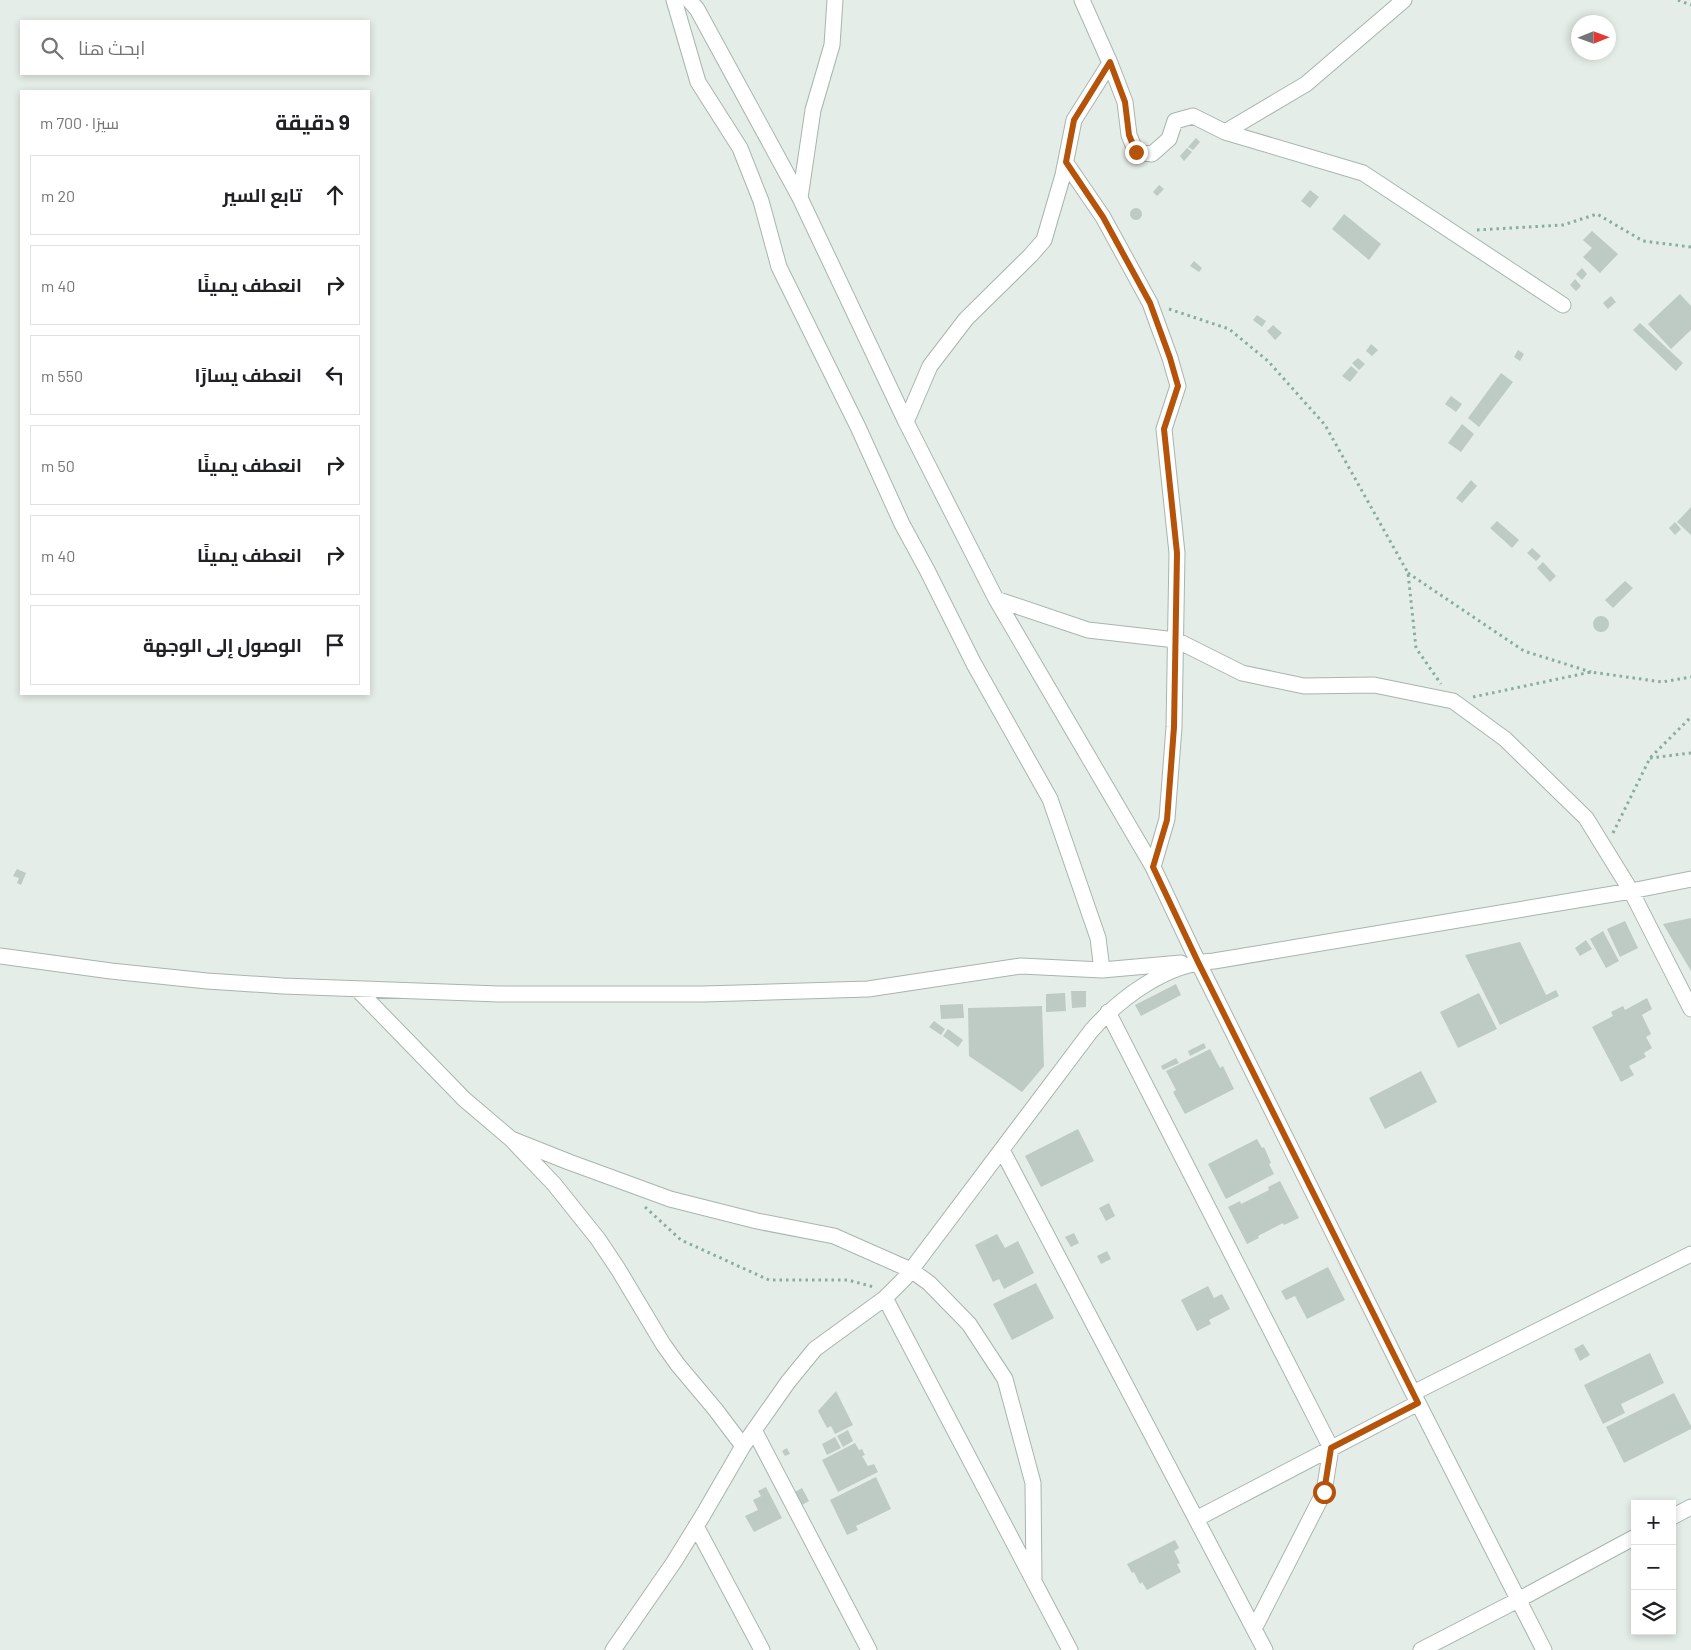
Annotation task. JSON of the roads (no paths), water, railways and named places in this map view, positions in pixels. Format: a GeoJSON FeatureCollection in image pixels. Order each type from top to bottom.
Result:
{"type":"FeatureCollection","features":[{"type":"Feature","properties":{"kind":"street"},"geometry":{"type":"LineString","coordinates":[[674,0],[698,82],[740,148],[758,192],[779,267],[858,427],[902,524],[974,664],[1050,799],[1098,938],[1102,970]]}},
{"type":"Feature","properties":{"kind":"street"},"geometry":{"type":"LineString","coordinates":[[689,0],[697,9],[800,198],[906,422],[996,599],[1153,867],[1198,962],[1415,1398],[1544,1650]]}},
{"type":"Feature","properties":{"kind":"street"},"geometry":{"type":"LineString","coordinates":[[800,198],[813,110],[832,45],[835,0]]}},
{"type":"Feature","properties":{"kind":"street"},"geometry":{"type":"LineString","coordinates":[[1082,0],[1110,62],[1125,102],[1129,135],[1136,152],[1152,154],[1169,139],[1175,121],[1193,116],[1225,132],[1363,173],[1562,305]]}},
{"type":"Feature","properties":{"kind":"street"},"geometry":{"type":"LineString","coordinates":[[1225,132],[1306,84],[1404,0]]}},
{"type":"Feature","properties":{"kind":"street"},"geometry":{"type":"LineString","coordinates":[[906,422],[930,366],[966,319],[1044,240],[1066,162],[1074,120],[1110,62]]}},
{"type":"Feature","properties":{"kind":"street"},"geometry":{"type":"LineString","coordinates":[[1066,162],[1103,217],[1150,303],[1178,386],[1164,429],[1177,553],[1174,727],[1167,820],[1153,867]]}},
{"type":"Feature","properties":{"kind":"street"},"geometry":{"type":"LineString","coordinates":[[996,599],[1088,630],[1176,640],[1242,673],[1304,686],[1374,685],[1453,702],[1506,739],[1586,818],[1630,891],[1691,1009]]}},
{"type":"Feature","properties":{"kind":"street"},"geometry":{"type":"LineString","coordinates":[[0,956],[111,972],[207,981],[357,989],[499,994],[703,994],[868,989],[1021,966],[1102,970],[1224,959],[1630,891],[1691,878]]}},
{"type":"Feature","properties":{"kind":"street"},"geometry":{"type":"LineString","coordinates":[[613,1650],[696,1526],[743,1446],[815,1349],[888,1295],[911,1270],[1091,1031],[1108,1012],[1149,982],[1198,962]]}},
{"type":"Feature","properties":{"kind":"street"},"geometry":{"type":"LineString","coordinates":[[357,989],[464,1099],[512,1140],[577,1211],[618,1268],[649,1322],[678,1365],[743,1446]]}},
{"type":"Feature","properties":{"kind":"street"},"geometry":{"type":"LineString","coordinates":[[1108,1012],[1331,1448],[1324,1492],[1254,1629]]}},
{"type":"Feature","properties":{"kind":"street"},"geometry":{"type":"LineString","coordinates":[[512,1140],[670,1199],[758,1221],[834,1236],[911,1270],[929,1283],[969,1324],[1005,1380],[1033,1483],[1034,1581]]}},
{"type":"Feature","properties":{"kind":"street"},"geometry":{"type":"LineString","coordinates":[[1002,1150],[1265,1650]]}},
{"type":"Feature","properties":{"kind":"street"},"geometry":{"type":"LineString","coordinates":[[1196,1518],[1331,1448],[1415,1398],[1691,1254]]}},
{"type":"Feature","properties":{"kind":"street"},"geometry":{"type":"LineString","coordinates":[[888,1295],[1070,1650]]}},
{"type":"Feature","properties":{"kind":"street"},"geometry":{"type":"LineString","coordinates":[[754,1430],[869,1650]]}},
{"type":"Feature","properties":{"kind":"street"},"geometry":{"type":"LineString","coordinates":[[1676,1515],[1691,1507]]}},
{"type":"Feature","properties":{"kind":"street"},"geometry":{"type":"LineString","coordinates":[[696,1526],[762,1650]]}},
{"type":"Feature","properties":{"kind":"street"},"geometry":{"type":"LineString","coordinates":[[1421,1650],[1631,1540]]}}]}
